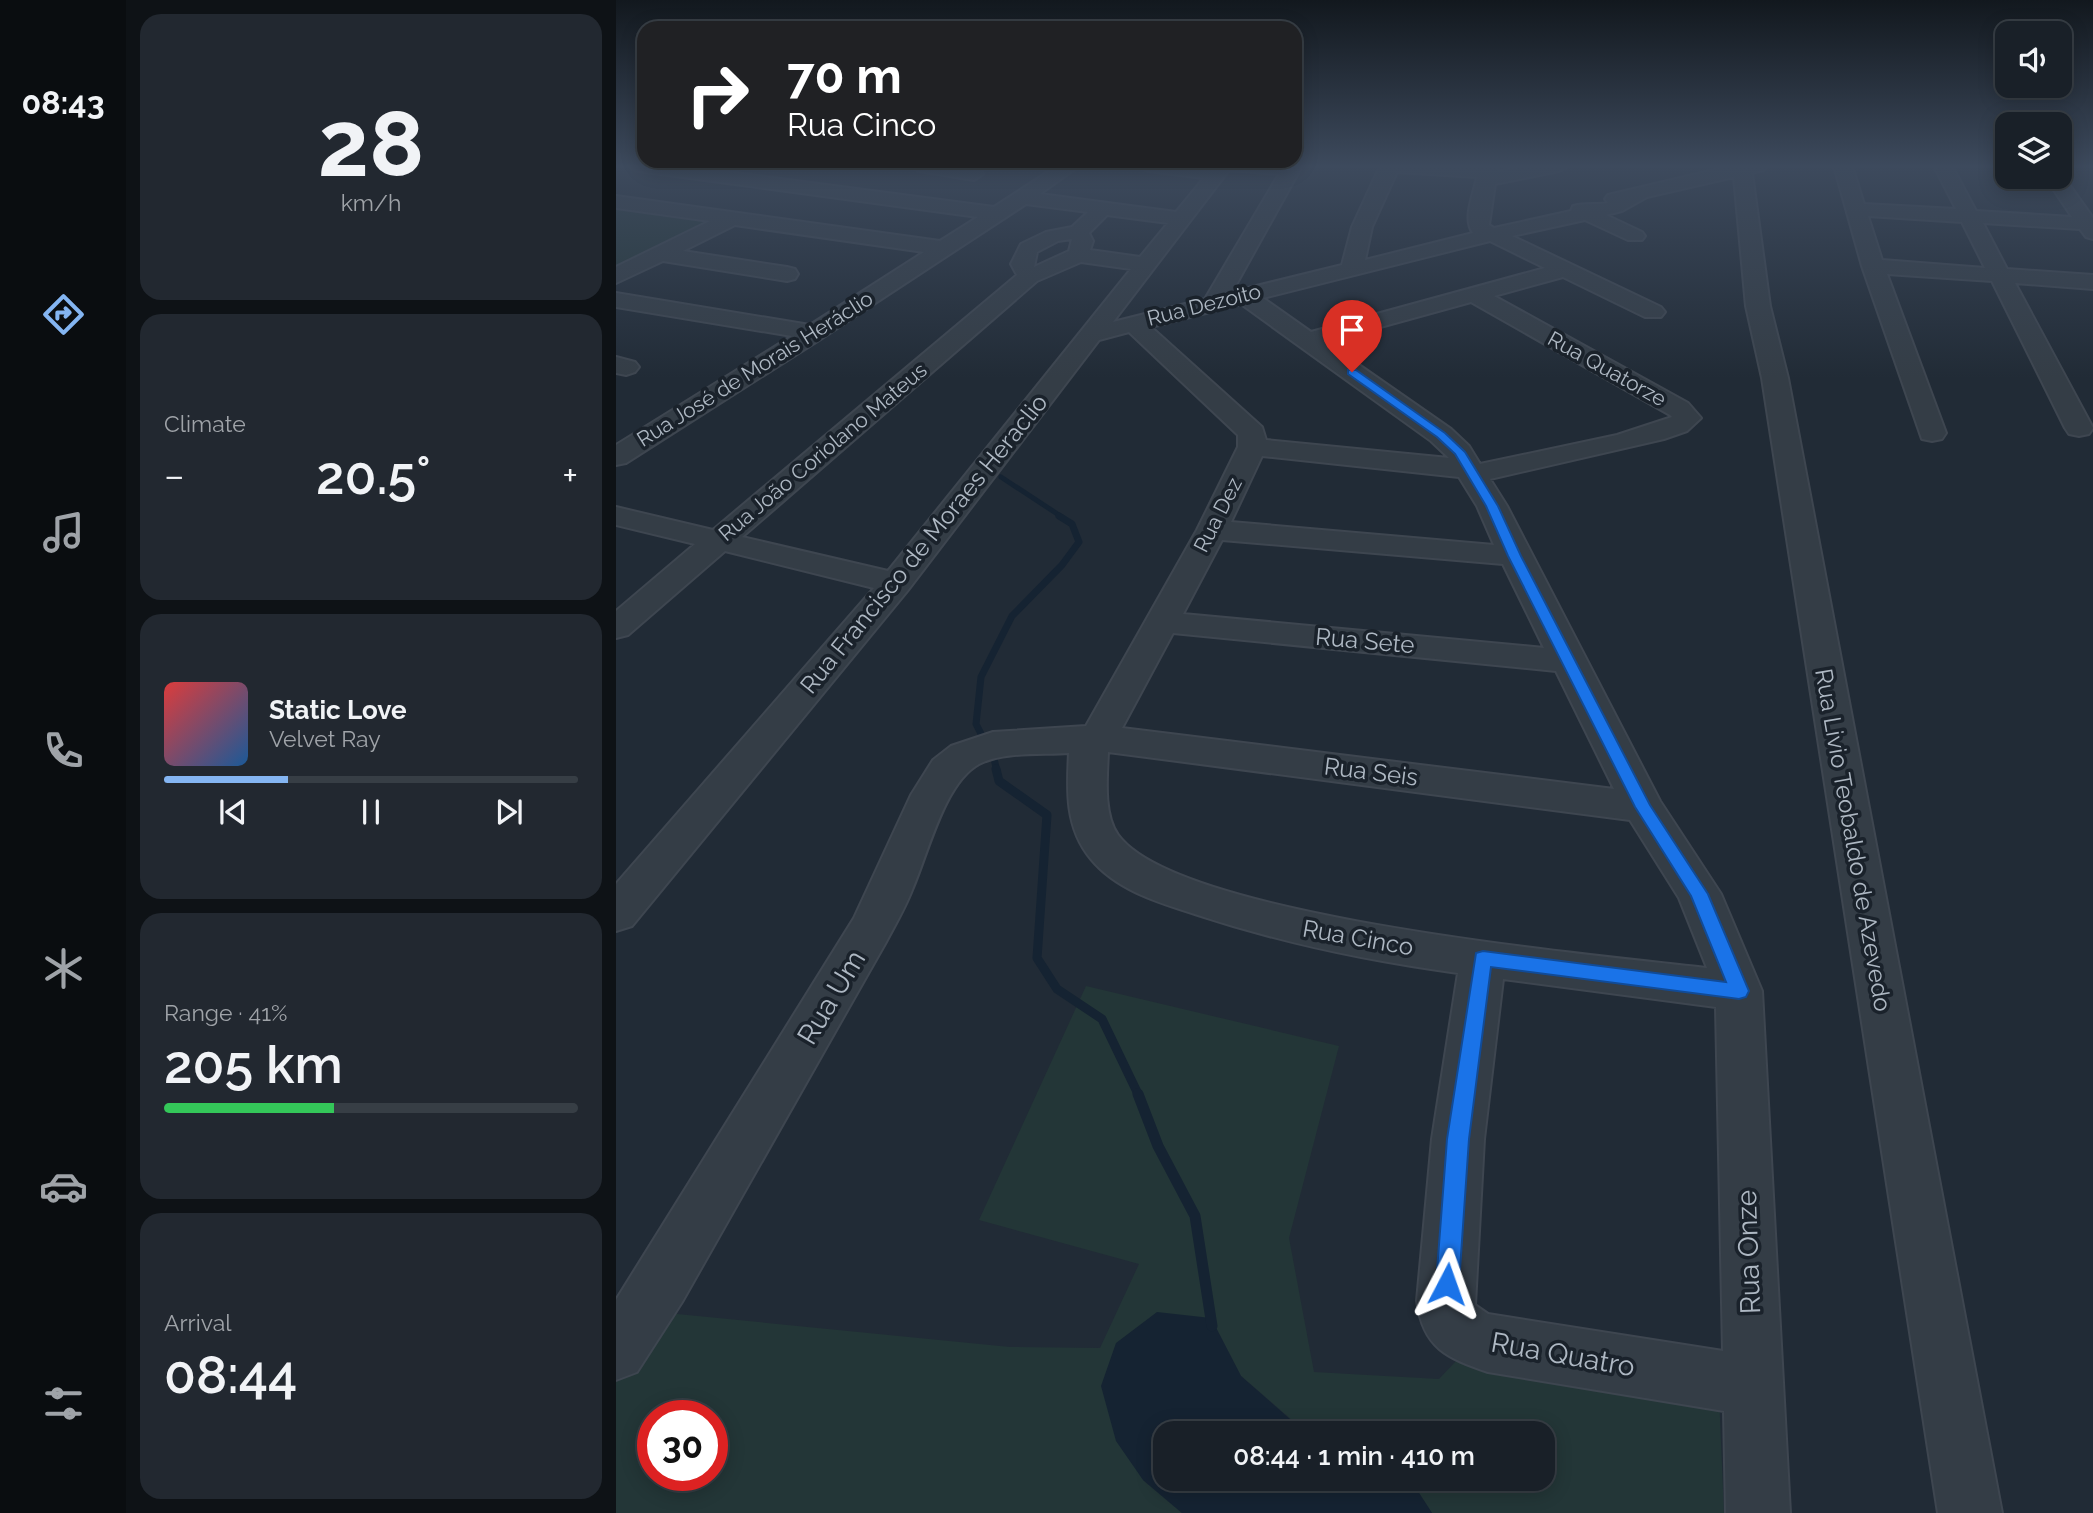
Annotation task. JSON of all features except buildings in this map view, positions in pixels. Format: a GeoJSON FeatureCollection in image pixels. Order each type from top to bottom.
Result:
{"type":"FeatureCollection","features":[{"type":"Feature","properties":{"kind":"street"},"geometry":{"type":"LineString","coordinates":[[616,276],[695,237]]}},
{"type":"Feature","properties":{"kind":"street"},"geometry":{"type":"LineString","coordinates":[[895,237],[951,243],[987,241]]}},
{"type":"Feature","properties":{"kind":"street","name":"Rua José de Morais Heráclio"},"geometry":{"type":"LineString","coordinates":[[616,457],[814,333],[960,237]]}},
{"type":"Feature","properties":{"kind":"street"},"geometry":{"type":"LineString","coordinates":[[1029,276],[1023,264],[1021,247],[1051,237]]}},
{"type":"Feature","properties":{"kind":"street"},"geometry":{"type":"LineString","coordinates":[[1081,237],[1083,241],[1078,255],[1148,265]]}},
{"type":"Feature","properties":{"kind":"street","name":"Rua Francisco de Moraes Heraclio"},"geometry":{"type":"LineString","coordinates":[[616,914],[896,583],[1169,237]]}},
{"type":"Feature","properties":{"kind":"street"},"geometry":{"type":"LineString","coordinates":[[1259,237],[1229,298],[1308,340],[1441,435],[1459,452],[1492,506],[1643,807],[1699,894],[1739,991]]}},
{"type":"Feature","properties":{"kind":"street"},"geometry":{"type":"LineString","coordinates":[[1353,264],[1361,237]]}},
{"type":"Feature","properties":{"kind":"street","name":"Rua Dezoito"},"geometry":{"type":"LineString","coordinates":[[1093,334],[1463,237]]}},
{"type":"Feature","properties":{"kind":"street"},"geometry":{"type":"LineString","coordinates":[[1498,237],[1653,312]]}},
{"type":"Feature","properties":{"kind":"street","name":"Rua Livio Teobaldo de Azevedo"},"geometry":{"type":"LineString","coordinates":[[1753,237],[1758,306],[1775,378],[1970,1513]]}},
{"type":"Feature","properties":{"kind":"street"},"geometry":{"type":"LineString","coordinates":[[1864,237],[1932,433]]}},
{"type":"Feature","properties":{"kind":"street"},"geometry":{"type":"LineString","coordinates":[[1978,237],[2078,428]]}},
{"type":"Feature","properties":{"kind":"street"},"geometry":{"type":"LineString","coordinates":[[660,254],[787,274]]}},
{"type":"Feature","properties":{"kind":"street","name":"Rua João Coriolano Mateus"},"geometry":{"type":"LineString","coordinates":[[616,628],[1029,276],[1078,255]]}},
{"type":"Feature","properties":{"kind":"street"},"geometry":{"type":"LineString","coordinates":[[1873,266],[2093,282]]}},
{"type":"Feature","properties":{"kind":"street"},"geometry":{"type":"LineString","coordinates":[[1308,340],[1567,269]]}},
{"type":"Feature","properties":{"kind":"street","name":"Rua Quatorze"},"geometry":{"type":"LineString","coordinates":[[1470,472],[1607,445],[1673,427],[1688,419],[1679,409],[1475,295]]}},
{"type":"Feature","properties":{"kind":"street"},"geometry":{"type":"LineString","coordinates":[[616,300],[814,333]]}},
{"type":"Feature","properties":{"kind":"street","name":"Rua Dez"},"geometry":{"type":"LineString","coordinates":[[1094,738],[1163,622],[1252,447],[1252,433],[1133,323]]}},
{"type":"Feature","properties":{"kind":"street"},"geometry":{"type":"LineString","coordinates":[[1252,447],[1470,472]]}},
{"type":"Feature","properties":{"kind":"street"},"geometry":{"type":"LineString","coordinates":[[616,516],[896,583]]}},
{"type":"Feature","properties":{"kind":"street"},"geometry":{"type":"LineString","coordinates":[[1212,530],[1515,556]]}},
{"type":"Feature","properties":{"kind":"street","name":"Rua Sete"},"geometry":{"type":"LineString","coordinates":[[1163,622],[1568,661]]}},
{"type":"Feature","properties":{"kind":"street","name":"Rua Um"},"geometry":{"type":"LineString","coordinates":[[616,1351],[662,1282],[870,930],[890,892],[940,779],[954,762],[986,747],[1094,738]]}},
{"type":"Feature","properties":{"kind":"street","name":"Rua Seis"},"geometry":{"type":"LineString","coordinates":[[1094,738],[1643,807]]}},
{"type":"Feature","properties":{"kind":"street","name":"Rua Cinco"},"geometry":{"type":"LineString","coordinates":[[1094,738],[1089,810],[1092,824],[1104,846],[1121,863],[1143,877],[1284,925],[1355,940],[1739,991]]}},
{"type":"Feature","properties":{"kind":"street","name":"Rua Quatro"},"geometry":{"type":"LineString","coordinates":[[1483,958],[1458,1139],[1447,1301],[1452,1325],[1462,1334],[1488,1343],[1753,1386]]}},
{"type":"Feature","properties":{"kind":"street","name":"Rua Onze"},"geometry":{"type":"LineString","coordinates":[[1739,991],[1758,1513]]}},
{"type":"Feature","properties":{"kind":"shaded area"},"geometry":{"type":"Polygon","coordinates":[[[616,237],[686,237],[616,270],[616,237]]]}},
{"type":"Feature","properties":{"kind":"shaded area"},"geometry":{"type":"Polygon","coordinates":[[[1086,986],[1339,1046],[1289,1238],[1314,1372],[1439,1379],[1457,1360],[1719,1395],[1724,1513],[1432,1513],[1418,1491],[1555,1491],[1555,1421],[1293,1421],[1241,1376],[1211,1318],[1168,1421],[1153,1421],[1153,1456],[1143,1480],[1182,1513],[616,1513],[616,1379],[667,1313],[1010,1347],[1100,1348],[1139,1264],[979,1220],[1086,986]]]}},
{"type":"Feature","properties":{"kind":"water"},"geometry":{"type":"Polygon","coordinates":[[[1157,1312],[1211,1318],[1241,1376],[1292,1421],[1153,1421],[1153,1488],[1143,1480],[1116,1441],[1101,1386],[1116,1343],[1157,1312]]]}},
{"type":"Feature","properties":{"kind":"water"},"geometry":{"type":"Polygon","coordinates":[[[1156,1491],[1418,1491],[1432,1513],[1182,1513],[1156,1491]]]}},
{"type":"Feature","properties":{"kind":"waterway"},"geometry":{"type":"LineString","coordinates":[[1001,477],[1062,517]]}},
{"type":"Feature","properties":{"kind":"waterway"},"geometry":{"type":"LineString","coordinates":[[997,771],[994,759],[976,724],[981,677],[1012,616],[1062,565],[1079,542],[1072,524],[1059,516]]}},
{"type":"Feature","properties":{"kind":"waterway"},"geometry":{"type":"LineString","coordinates":[[996,769],[999,781],[1047,815],[1037,958],[1057,989],[1102,1019],[1139,1096]]}},
{"type":"Feature","properties":{"kind":"waterway"},"geometry":{"type":"LineString","coordinates":[[1138,1094],[1158,1146],[1195,1216],[1212,1326]]}},
{"type":"Feature","properties":{"kind":"route"},"geometry":{"type":"LineString","coordinates":[[1352,372],[1441,435],[1459,452],[1492,506],[1643,807],[1699,894],[1739,991],[1483,958],[1458,1139],[1447,1284]]}}]}
